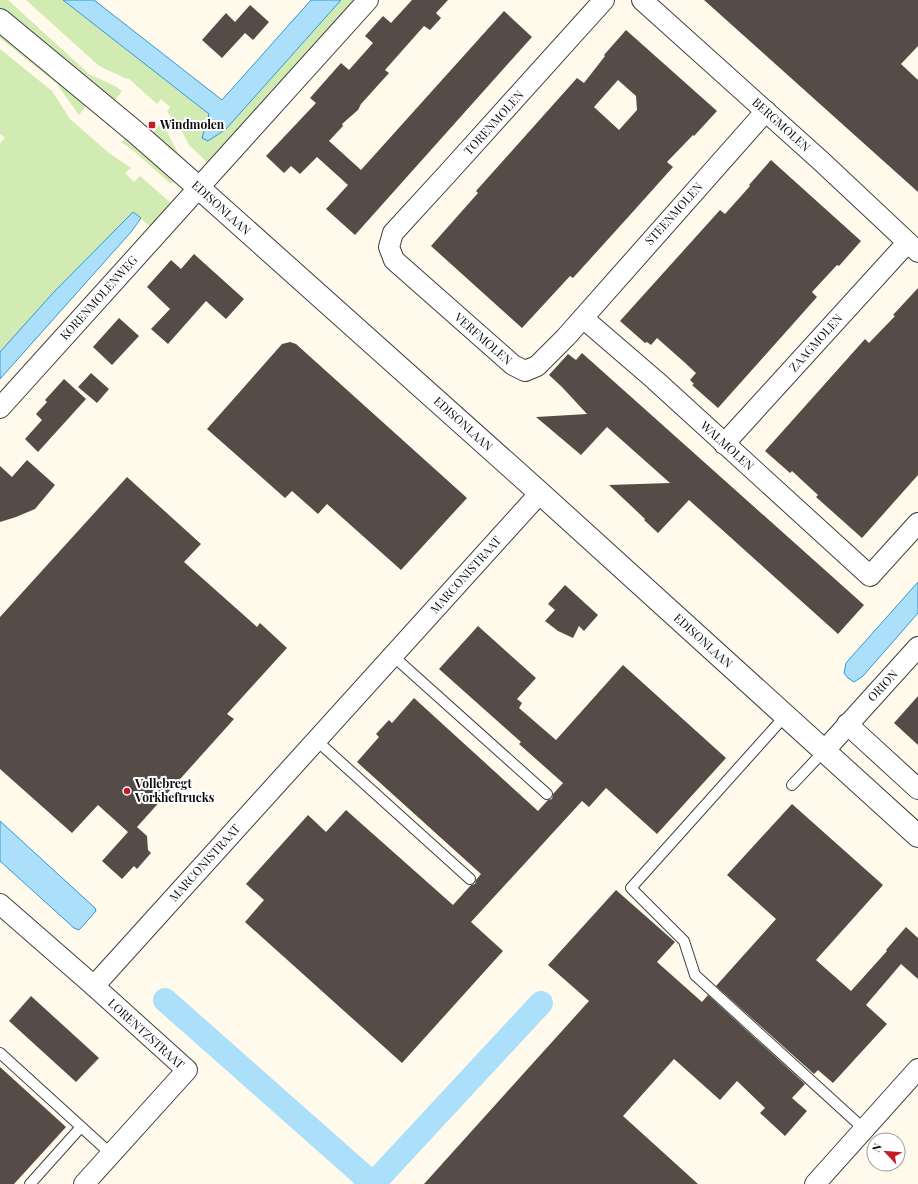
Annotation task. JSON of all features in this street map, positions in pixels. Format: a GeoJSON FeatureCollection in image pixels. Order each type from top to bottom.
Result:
{"type":"FeatureCollection","features":[{"type":"Feature","properties":{"kind":"street"},"geometry":{"type":"LineString","coordinates":[[198,188],[368,0]]}},
{"type":"Feature","properties":{"kind":"street","name":"TORENMOLEN"},"geometry":{"type":"LineString","coordinates":[[389,247],[393,232],[604,0]]}},
{"type":"Feature","properties":{"kind":"street","name":"BERGMOLEN"},"geometry":{"type":"LineString","coordinates":[[642,0],[821,161],[913,247]]}},
{"type":"Feature","properties":{"kind":"street","name":"EDISONLAAN"},"geometry":{"type":"LineString","coordinates":[[0,20],[134,132],[198,188],[540,493],[918,836]]}},
{"type":"Feature","properties":{"kind":"street","name":"STEENMOLEN"},"geometry":{"type":"LineString","coordinates":[[583,318],[766,111]]}},
{"type":"Feature","properties":{"kind":"street","name":"KORENMOLENWEG"},"geometry":{"type":"LineString","coordinates":[[0,408],[198,188]]}},
{"type":"Feature","properties":{"kind":"street","name":"VERFMOLEN"},"geometry":{"type":"LineString","coordinates":[[389,247],[394,260],[513,366],[524,371],[537,366],[583,318]]}},
{"type":"Feature","properties":{"kind":"street","name":"ZAAGMOLEN"},"geometry":{"type":"LineString","coordinates":[[724,444],[913,247]]}},
{"type":"Feature","properties":{"kind":"street","name":"WALMOLEN"},"geometry":{"type":"LineString","coordinates":[[583,318],[655,380],[870,576],[918,524]]}},
{"type":"Feature","properties":{"kind":"street","name":"MARCONISTRAAT"},"geometry":{"type":"LineString","coordinates":[[94,986],[540,493]]}},
{"type":"Feature","properties":{"kind":"street","name":"ORION"},"geometry":{"type":"LineString","coordinates":[[824,751],[918,647]]}},
{"type":"Feature","properties":{"kind":"street"},"geometry":{"type":"LineString","coordinates":[[847,724],[918,789]]}},
{"type":"Feature","properties":{"kind":"street"},"geometry":{"type":"LineString","coordinates":[[0,904],[94,986]]}},
{"type":"Feature","properties":{"kind":"street","name":"LORENTZSTRAAT"},"geometry":{"type":"LineString","coordinates":[[84,1184],[187,1070],[94,986]]}},
{"type":"Feature","properties":{"kind":"street"},"geometry":{"type":"LineString","coordinates":[[815,1184],[918,1069]]}},
{"type":"Feature","properties":{"kind":"lane"},"geometry":{"type":"LineString","coordinates":[[393,656],[547,794]]}},
{"type":"Feature","properties":{"kind":"lane"},"geometry":{"type":"LineString","coordinates":[[785,716],[631,888],[684,941],[695,975],[864,1129]]}},
{"type":"Feature","properties":{"kind":"lane"},"geometry":{"type":"LineString","coordinates":[[316,740],[470,879]]}},
{"type":"Feature","properties":{"kind":"lane"},"geometry":{"type":"LineString","coordinates":[[792,785],[824,751]]}},
{"type":"Feature","properties":{"kind":"lane"},"geometry":{"type":"LineString","coordinates":[[0,1053],[111,1154]]}},
{"type":"Feature","properties":{"kind":"lane"},"geometry":{"type":"LineString","coordinates":[[30,1184],[81,1127]]}},
{"type":"Feature","properties":{"kind":"green space"},"geometry":{"type":"Polygon","coordinates":[[[0,0],[8,0],[89,74],[115,86],[122,91],[114,101],[0,7],[0,0]]]}},
{"type":"Feature","properties":{"kind":"green space"},"geometry":{"type":"Polygon","coordinates":[[[26,0],[63,0],[209,114],[202,138],[226,129],[341,0],[355,0],[208,163],[189,145],[177,122],[167,112],[170,107],[161,99],[157,104],[128,78],[126,79],[98,65],[26,0]]]}},
{"type":"Feature","properties":{"kind":"green space"},"geometry":{"type":"Polygon","coordinates":[[[0,33],[87,105],[79,115],[56,83],[0,38],[0,33]]]}},
{"type":"Feature","properties":{"kind":"green space"},"geometry":{"type":"Polygon","coordinates":[[[0,49],[52,91],[70,119],[109,153],[131,168],[125,173],[134,182],[140,176],[172,204],[151,227],[133,212],[52,294],[0,352],[0,143],[5,138],[0,134],[0,49]]]}},
{"type":"Feature","properties":{"kind":"green space"},"geometry":{"type":"Polygon","coordinates":[[[160,124],[166,130],[178,153],[188,162],[186,165],[152,134],[160,124]]]}},
{"type":"Feature","properties":{"kind":"green space"},"geometry":{"type":"Polygon","coordinates":[[[124,138],[174,181],[171,184],[129,147],[122,143],[124,138]]]}},
{"type":"Feature","properties":{"kind":"water"},"geometry":{"type":"Polygon","coordinates":[[[63,0],[94,0],[222,100],[311,0],[341,0],[226,129],[208,141],[202,138],[209,114],[63,0]]]}},
{"type":"Feature","properties":{"kind":"water"},"geometry":{"type":"Polygon","coordinates":[[[133,212],[141,218],[131,232],[0,379],[0,352],[52,294],[133,212]]]}},
{"type":"Feature","properties":{"kind":"water"},"geometry":{"type":"Polygon","coordinates":[[[918,582],[918,613],[863,676],[854,682],[848,678],[844,673],[846,663],[918,582]]]}},
{"type":"Feature","properties":{"kind":"water"},"geometry":{"type":"Polygon","coordinates":[[[0,821],[95,908],[96,911],[79,930],[74,928],[0,861],[0,821]]]}},
{"type":"Feature","properties":{"kind":"building"},"geometry":{"type":"Polygon","coordinates":[[[412,0],[448,0],[436,13],[441,18],[430,30],[424,26],[385,70],[389,73],[361,104],[358,110],[342,124],[343,126],[329,141],[361,170],[504,11],[532,37],[355,235],[326,209],[348,185],[317,157],[300,174],[291,166],[284,173],[266,156],[316,103],[310,98],[341,63],[349,70],[373,43],[365,36],[383,16],[391,23],[412,0]]]}},
{"type":"Feature","properties":{"kind":"building"},"geometry":{"type":"Polygon","coordinates":[[[704,0],[918,0],[918,46],[901,64],[918,80],[918,192],[704,0]]]}},
{"type":"Feature","properties":{"kind":"building"},"geometry":{"type":"Polygon","coordinates":[[[250,5],[269,22],[253,40],[245,33],[222,58],[202,40],[226,13],[235,22],[250,5]]]}},
{"type":"Feature","properties":{"kind":"building"},"geometry":{"type":"Polygon","coordinates":[[[626,30],[717,111],[667,162],[673,167],[630,215],[573,278],[570,276],[522,328],[431,246],[478,193],[476,191],[577,78],[584,83],[605,56],[604,55],[626,30]],[[618,80],[594,107],[619,130],[637,110],[636,96],[618,80]]]}},
{"type":"Feature","properties":{"kind":"building"},"geometry":{"type":"Polygon","coordinates":[[[771,160],[861,241],[839,266],[837,265],[812,292],[817,297],[718,408],[692,385],[694,384],[690,380],[696,373],[683,361],[657,338],[651,345],[647,342],[645,343],[620,321],[720,210],[725,214],[771,160]]]}},
{"type":"Feature","properties":{"kind":"building"},"geometry":{"type":"Polygon","coordinates":[[[194,254],[244,299],[226,319],[206,301],[168,344],[151,329],[170,309],[147,287],[171,260],[181,269],[194,254]]]}},
{"type":"Feature","properties":{"kind":"building"},"geometry":{"type":"Polygon","coordinates":[[[918,288],[918,475],[862,538],[816,497],[818,495],[792,471],[790,473],[765,451],[865,339],[869,343],[895,316],[893,315],[918,288]]]}},
{"type":"Feature","properties":{"kind":"building"},"geometry":{"type":"Polygon","coordinates":[[[119,318],[139,336],[112,365],[93,347],[119,318]]]}},
{"type":"Feature","properties":{"kind":"building"},"geometry":{"type":"Polygon","coordinates":[[[290,342],[296,344],[467,498],[401,570],[327,504],[318,514],[292,491],[285,498],[207,429],[282,344],[290,342]]]}},
{"type":"Feature","properties":{"kind":"building"},"geometry":{"type":"Polygon","coordinates":[[[582,353],[864,605],[838,634],[689,500],[658,533],[609,485],[670,483],[607,427],[581,455],[536,417],[587,414],[549,375],[568,354],[576,360],[582,353]]]}},
{"type":"Feature","properties":{"kind":"building"},"geometry":{"type":"Polygon","coordinates":[[[91,373],[109,389],[97,403],[78,387],[91,373]]]}},
{"type":"Feature","properties":{"kind":"building"},"geometry":{"type":"Polygon","coordinates":[[[64,379],[86,399],[38,452],[25,439],[42,420],[36,414],[47,402],[45,400],[64,379]]]}},
{"type":"Feature","properties":{"kind":"building"},"geometry":{"type":"Polygon","coordinates":[[[27,460],[55,485],[35,509],[0,522],[0,466],[12,477],[27,460]]]}},
{"type":"Feature","properties":{"kind":"building"},"geometry":{"type":"Polygon","coordinates":[[[127,477],[201,544],[184,562],[257,627],[260,623],[287,648],[227,714],[234,719],[137,827],[147,836],[148,850],[151,853],[137,869],[134,866],[122,879],[102,861],[128,832],[98,805],[72,833],[0,769],[0,617],[127,477]]]}},
{"type":"Feature","properties":{"kind":"building"},"geometry":{"type":"Polygon","coordinates":[[[565,585],[598,615],[584,631],[579,626],[573,638],[558,631],[545,621],[555,610],[548,604],[565,585]]]}},
{"type":"Feature","properties":{"kind":"building"},"geometry":{"type":"Polygon","coordinates":[[[478,626],[536,678],[517,699],[522,703],[519,708],[556,740],[623,665],[726,758],[657,834],[606,788],[589,807],[582,801],[471,922],[503,951],[402,1063],[245,922],[264,900],[246,884],[308,815],[326,832],[346,810],[453,905],[471,885],[475,884],[476,880],[481,874],[357,762],[379,737],[376,734],[389,720],[392,723],[414,698],[538,811],[548,800],[552,799],[553,794],[563,783],[519,744],[521,742],[439,669],[478,626]]]}},
{"type":"Feature","properties":{"kind":"building"},"geometry":{"type":"Polygon","coordinates":[[[918,696],[918,745],[894,723],[918,696]]]}},
{"type":"Feature","properties":{"kind":"building"},"geometry":{"type":"Polygon","coordinates":[[[792,804],[883,885],[816,960],[851,991],[887,951],[886,950],[906,927],[918,938],[918,979],[901,964],[866,1005],[887,1024],[833,1083],[818,1070],[814,1074],[716,986],[776,919],[727,875],[792,804]]]}},
{"type":"Feature","properties":{"kind":"building"},"geometry":{"type":"Polygon","coordinates":[[[616,890],[675,942],[657,962],[702,1002],[708,995],[805,1084],[792,1098],[807,1111],[785,1136],[760,1113],[765,1108],[737,1081],[720,1100],[674,1059],[623,1116],[698,1184],[424,1184],[589,1001],[548,965],[616,890]]]}},
{"type":"Feature","properties":{"kind":"building"},"geometry":{"type":"Polygon","coordinates":[[[31,996],[99,1058],[76,1082],[9,1021],[31,996]]]}},
{"type":"Feature","properties":{"kind":"building"},"geometry":{"type":"Polygon","coordinates":[[[0,1067],[66,1127],[14,1184],[0,1184],[0,1067]]]}},
{"type":"Feature","properties":{"kind":"waterway"},"geometry":{"type":"LineString","coordinates":[[165,1000],[373,1184]]}},
{"type":"Feature","properties":{"kind":"waterway"},"geometry":{"type":"LineString","coordinates":[[373,1184],[541,1003]]}},
{"type":"Feature","properties":{"kind":"place","name":"Windmolen"},"geometry":{"type":"Point","coordinates":[152,125]}},
{"type":"Feature","properties":{"kind":"place","name":"Vollebregt Vorkheftrucks"},"geometry":{"type":"Point","coordinates":[127,791]}}]}
